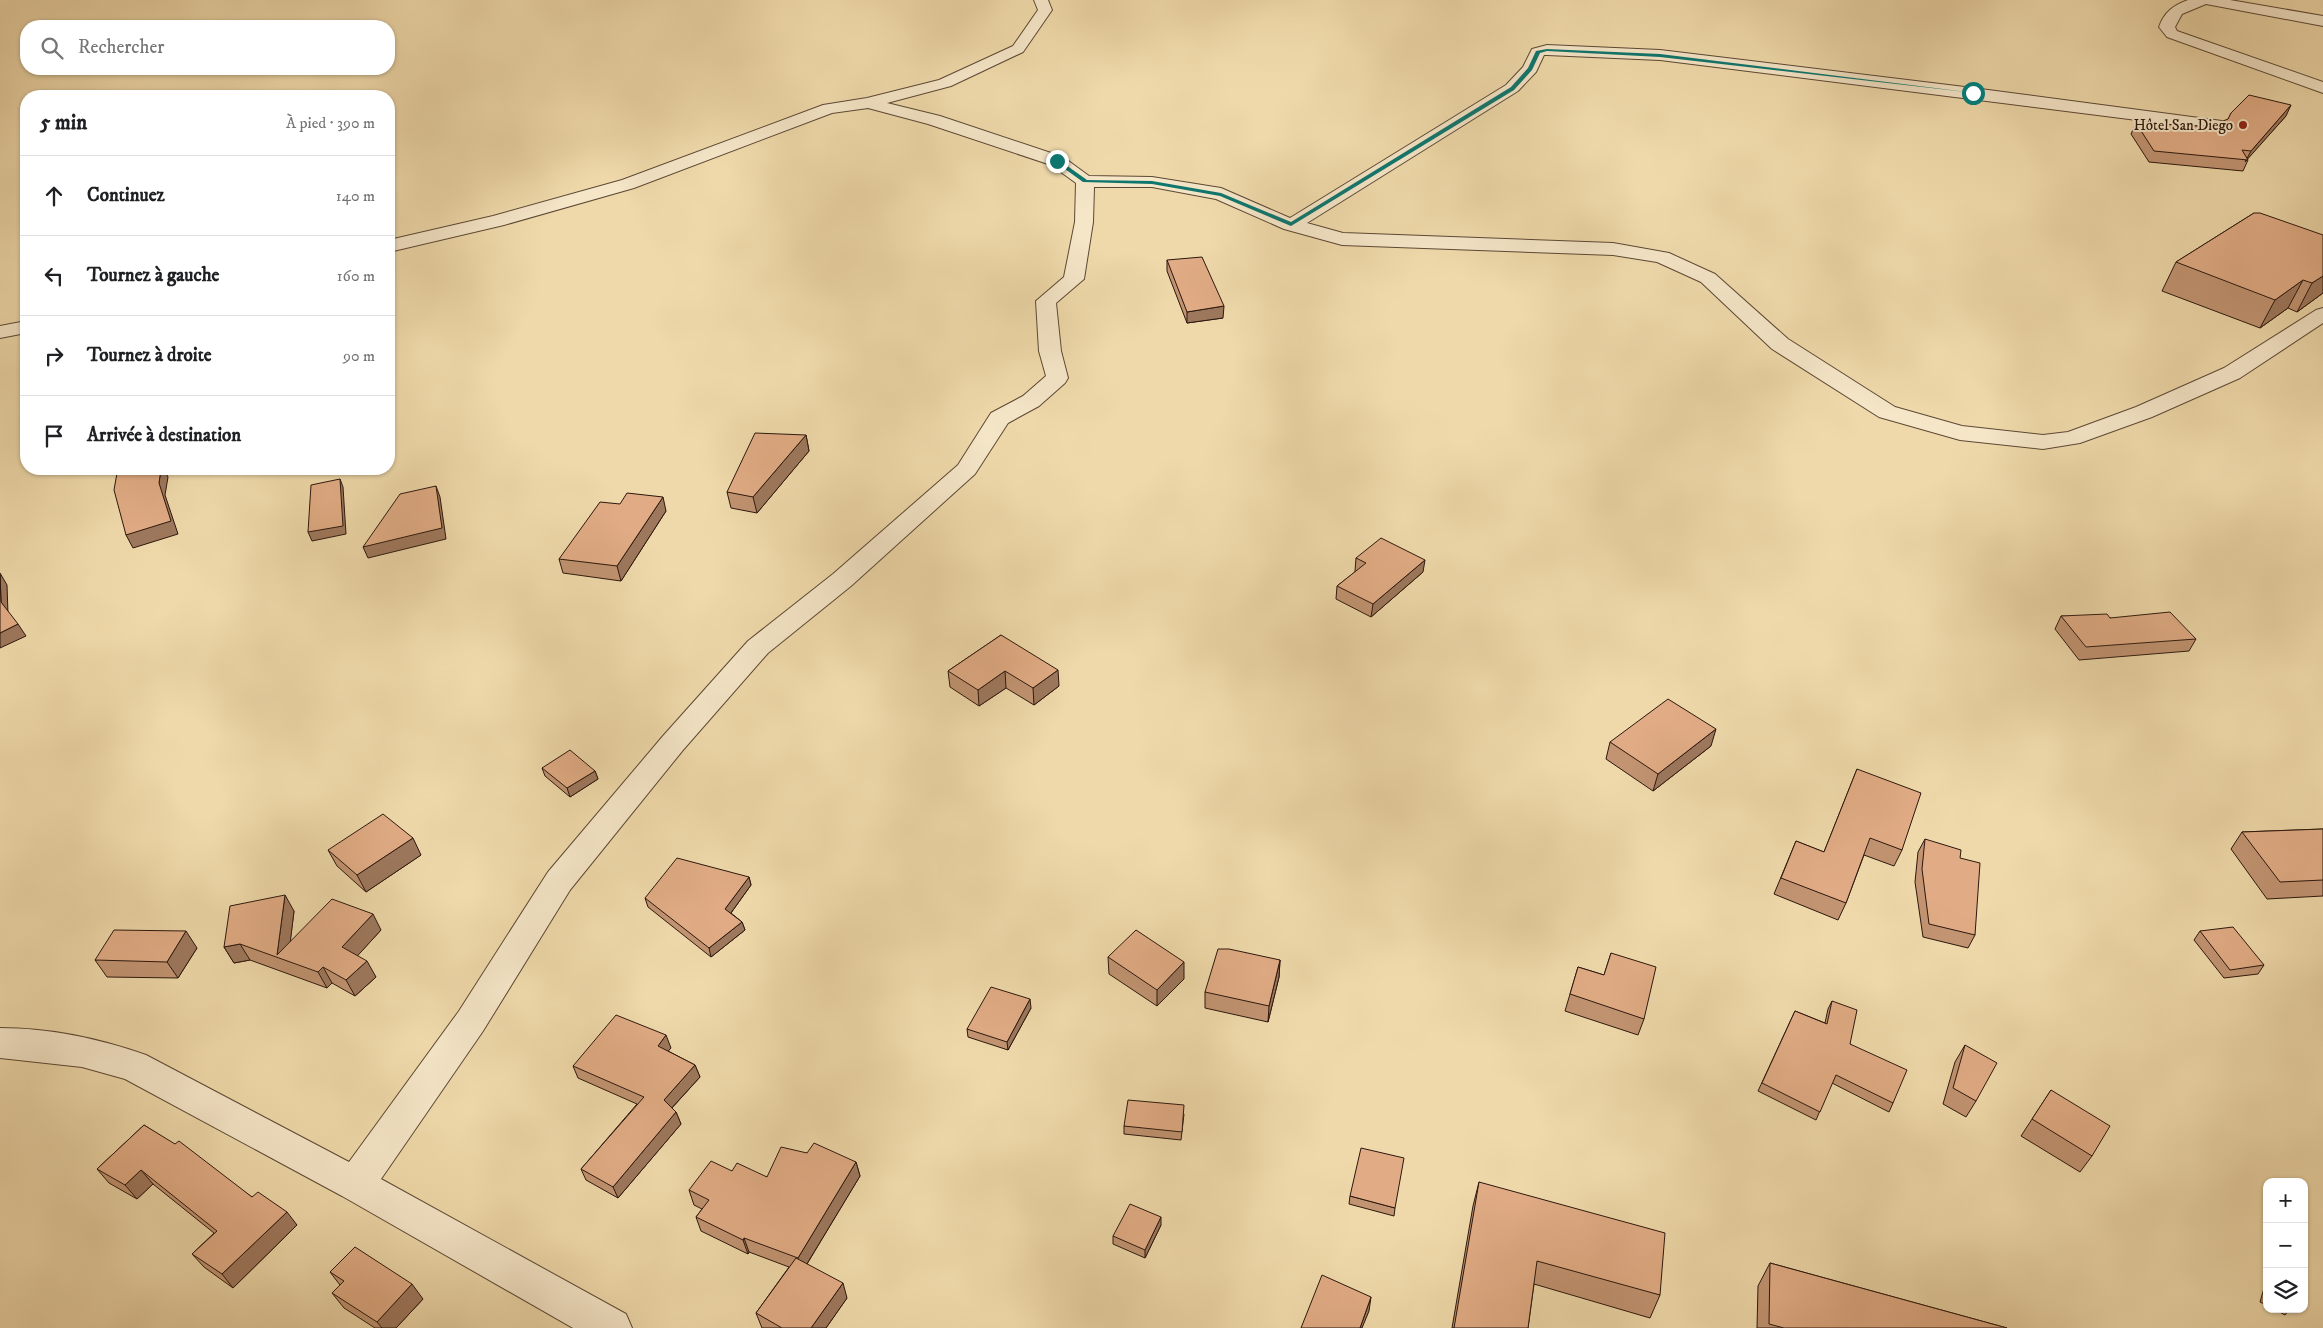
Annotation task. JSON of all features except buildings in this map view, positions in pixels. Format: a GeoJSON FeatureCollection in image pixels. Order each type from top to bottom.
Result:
{"type":"FeatureCollection","features":[{"type":"Feature","properties":{"kind":"street"},"geometry":{"type":"LineString","coordinates":[[395,245],[497,221],[628,184],[805,116],[829,109],[868,103],[945,83],[1018,49],[1044,10],[1041,0]]}},
{"type":"Feature","properties":{"kind":"street"},"geometry":{"type":"LineString","coordinates":[[2323,21],[2215,4],[2205,0],[2185,6],[2169,18],[2168,27],[2172,34],[2323,88]]}},
{"type":"Feature","properties":{"kind":"street"},"geometry":{"type":"LineString","coordinates":[[1291,225],[1512,88],[1530,69],[1538,52],[1547,50],[1660,55],[2216,125]]}},
{"type":"Feature","properties":{"kind":"street"},"geometry":{"type":"LineString","coordinates":[[868,103],[934,120],[1057,161],[1085,181],[1152,182],[1221,194],[1291,225],[1342,239],[1613,249],[1662,257],[1708,278],[1780,344],[1887,412],[1960,433],[2043,442],[2072,438],[2126,418],[2232,373],[2323,314]]}},
{"type":"Feature","properties":{"kind":"street"},"geometry":{"type":"LineString","coordinates":[[356,1184],[471,1021],[559,881],[672,743],[758,647],[842,580],[967,469],[999,418],[1031,401],[1057,378],[1050,351],[1046,301],[1074,279],[1084,222],[1085,181]]}},
{"type":"Feature","properties":{"kind":"street"},"geometry":{"type":"LineString","coordinates":[[0,332],[20,328]]}},
{"type":"Feature","properties":{"kind":"street"},"geometry":{"type":"LineString","coordinates":[[0,1043],[82,1052],[134,1066],[356,1184],[612,1328]]}},
{"type":"Feature","properties":{"kind":"place","name":"Hôtel San Diego"},"geometry":{"type":"Point","coordinates":[2243,125]}},
{"type":"Feature","properties":{"kind":"route"},"geometry":{"type":"LineString","coordinates":[[1057,161],[1085,181],[1152,182],[1221,194],[1268,213],[1291,225],[1512,88],[1530,69],[1535,55],[1538,52],[1547,50],[1660,55],[1973,93]]}}]}
